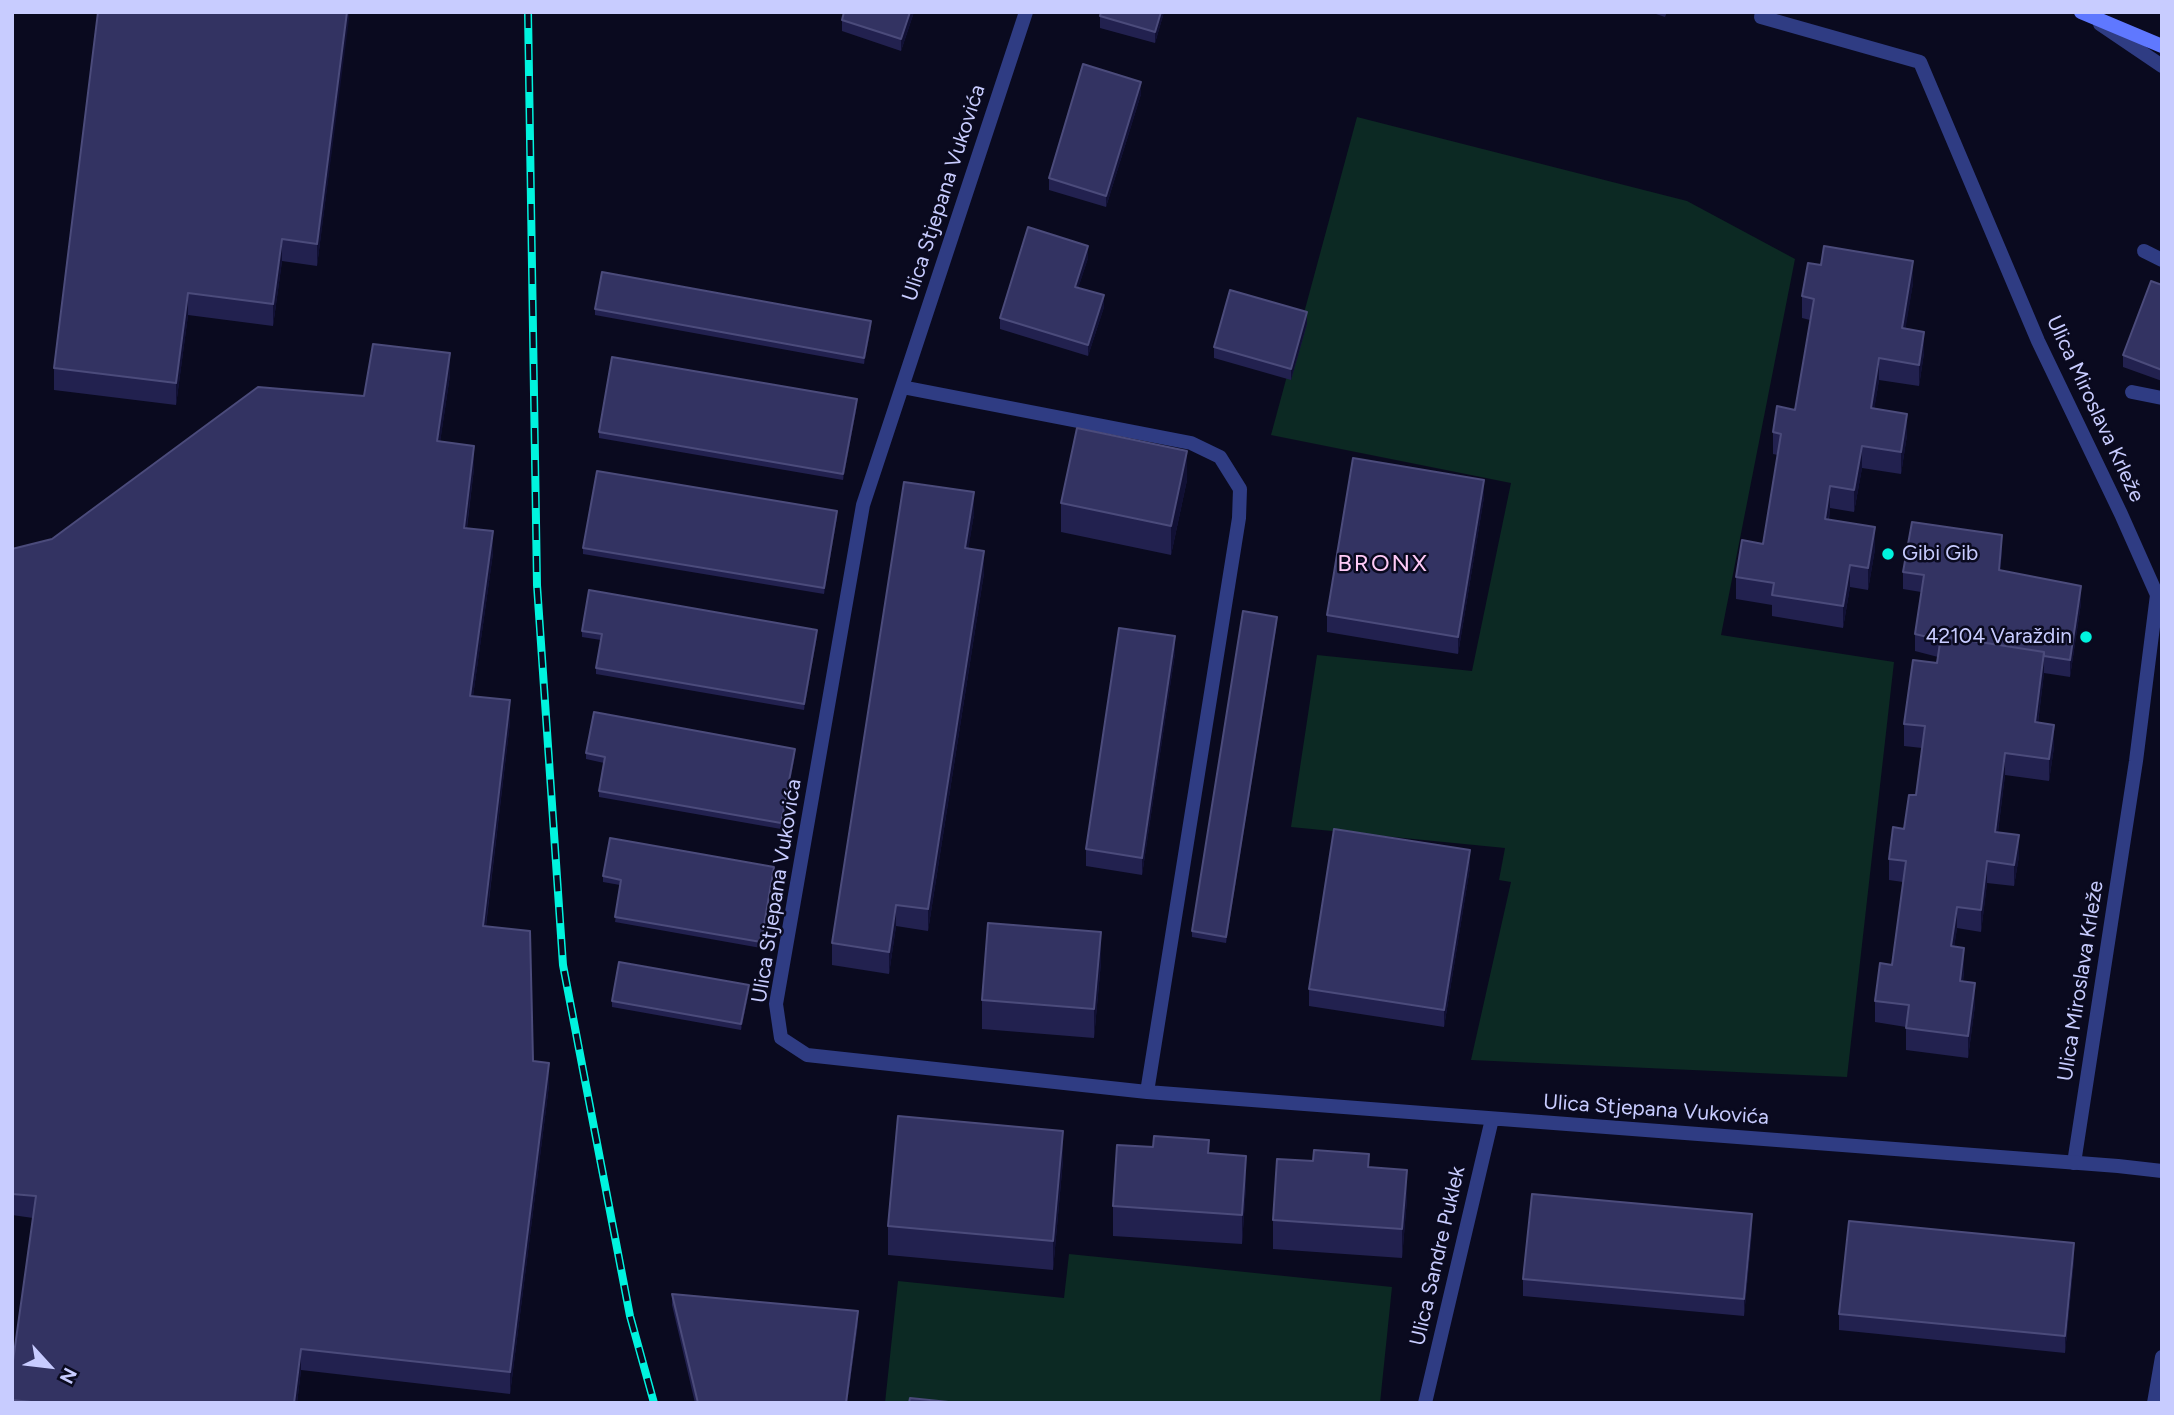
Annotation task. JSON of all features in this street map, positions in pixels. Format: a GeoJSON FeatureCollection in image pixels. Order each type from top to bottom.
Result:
{"type":"FeatureCollection","features":[{"type":"Feature","properties":{"kind":"main road"},"geometry":{"type":"LineString","coordinates":[[2086,15],[2162,46]]}},
{"type":"Feature","properties":{"kind":"street","name":"Ulica Stjepana Vukovića"},"geometry":{"type":"LineString","coordinates":[[1026,12],[863,505],[776,1004],[781,1038],[807,1055],[1147,1092],[2162,1171]]}},
{"type":"Feature","properties":{"kind":"street","name":"Ulica Miroslava Krleže"},"geometry":{"type":"LineString","coordinates":[[1762,12],[1760,17],[1920,62],[2038,341],[2157,595],[2134,774],[2074,1163]]}},
{"type":"Feature","properties":{"kind":"street"},"geometry":{"type":"LineString","coordinates":[[2086,15],[2162,66]]}},
{"type":"Feature","properties":{"kind":"street"},"geometry":{"type":"LineString","coordinates":[[2144,251],[2162,260]]}},
{"type":"Feature","properties":{"kind":"street"},"geometry":{"type":"LineString","coordinates":[[902,387],[1191,443],[1220,457],[1240,489],[1239,518],[1147,1092]]}},
{"type":"Feature","properties":{"kind":"street"},"geometry":{"type":"LineString","coordinates":[[2132,392],[2162,398]]}},
{"type":"Feature","properties":{"kind":"street","name":"Ulica Sandre Puklek"},"geometry":{"type":"LineString","coordinates":[[1425,1403],[1492,1119]]}},
{"type":"Feature","properties":{"kind":"street"},"geometry":{"type":"LineString","coordinates":[[2154,1403],[2162,1357]]}},
{"type":"Feature","properties":{"kind":"green space"},"geometry":{"type":"Polygon","coordinates":[[[1357,117],[1687,201],[1795,259],[1721,635],[1894,662],[1847,1077],[1471,1060],[1511,882],[1499,880],[1505,848],[1291,827],[1317,655],[1472,671],[1511,483],[1271,435],[1357,117]]]}},
{"type":"Feature","properties":{"kind":"green space"},"geometry":{"type":"Polygon","coordinates":[[[1069,1254],[1392,1287],[1380,1403],[885,1403],[898,1281],[1064,1298],[1069,1254]]]}},
{"type":"Feature","properties":{"kind":"building"},"geometry":{"type":"Polygon","coordinates":[[[98,12],[347,12],[317,244],[282,239],[273,304],[188,293],[176,383],[54,368],[98,12]]]}},
{"type":"Feature","properties":{"kind":"building"},"geometry":{"type":"Polygon","coordinates":[[[844,12],[910,12],[901,39],[842,20],[844,12]]]}},
{"type":"Feature","properties":{"kind":"building"},"geometry":{"type":"Polygon","coordinates":[[[1101,12],[1161,12],[1155,32],[1100,16],[1101,12]]]}},
{"type":"Feature","properties":{"kind":"building"},"geometry":{"type":"Polygon","coordinates":[[[1083,64],[1141,82],[1106,196],[1049,178],[1083,64]]]}},
{"type":"Feature","properties":{"kind":"building"},"geometry":{"type":"Polygon","coordinates":[[[1028,227],[1088,246],[1075,287],[1104,295],[1088,345],[1000,318],[1028,227]]]}},
{"type":"Feature","properties":{"kind":"building"},"geometry":{"type":"Polygon","coordinates":[[[1824,246],[1913,261],[1902,328],[1924,332],[1919,365],[1879,358],[1871,408],[1907,414],[1901,452],[1862,446],[1854,490],[1830,486],[1825,519],[1875,527],[1868,568],[1850,565],[1843,606],[1772,595],[1774,583],[1736,577],[1742,540],[1763,544],[1781,434],[1773,432],[1777,406],[1795,410],[1814,299],[1802,296],[1808,263],[1821,265],[1824,246]]]}},
{"type":"Feature","properties":{"kind":"building"},"geometry":{"type":"Polygon","coordinates":[[[602,272],[871,321],[864,358],[595,309],[602,272]]]}},
{"type":"Feature","properties":{"kind":"building"},"geometry":{"type":"Polygon","coordinates":[[[2151,281],[2162,285],[2162,370],[2123,355],[2151,281]]]}},
{"type":"Feature","properties":{"kind":"building"},"geometry":{"type":"Polygon","coordinates":[[[1230,290],[1307,312],[1291,369],[1214,347],[1230,290]]]}},
{"type":"Feature","properties":{"kind":"building"},"geometry":{"type":"Polygon","coordinates":[[[373,344],[450,353],[437,441],[474,446],[464,528],[493,531],[470,696],[510,700],[483,926],[530,931],[533,1061],[549,1063],[510,1372],[301,1349],[294,1403],[41,1403],[12,1400],[12,1368],[36,1196],[12,1194],[12,549],[52,539],[258,387],[364,396],[373,344]]]}},
{"type":"Feature","properties":{"kind":"building"},"geometry":{"type":"Polygon","coordinates":[[[612,357],[857,399],[843,474],[599,432],[612,357]]]}},
{"type":"Feature","properties":{"kind":"building"},"geometry":{"type":"Polygon","coordinates":[[[1077,428],[1187,451],[1171,526],[1061,503],[1077,428]]]}},
{"type":"Feature","properties":{"kind":"building"},"geometry":{"type":"Polygon","coordinates":[[[1353,458],[1484,480],[1458,637],[1327,615],[1353,458]]]}},
{"type":"Feature","properties":{"kind":"building"},"geometry":{"type":"Polygon","coordinates":[[[597,471],[837,511],[824,588],[583,548],[597,471]]]}},
{"type":"Feature","properties":{"kind":"building"},"geometry":{"type":"Polygon","coordinates":[[[904,482],[974,492],[965,548],[984,551],[928,909],[896,905],[889,952],[832,943],[904,482]]]}},
{"type":"Feature","properties":{"kind":"building"},"geometry":{"type":"Polygon","coordinates":[[[1912,522],[2002,535],[1999,570],[2081,586],[2070,660],[2044,656],[2044,652],[1941,636],[1940,640],[1915,634],[1924,575],[1903,572],[1912,522]]]}},
{"type":"Feature","properties":{"kind":"building"},"geometry":{"type":"Polygon","coordinates":[[[589,590],[817,630],[804,704],[596,668],[602,634],[582,631],[589,590]]]}},
{"type":"Feature","properties":{"kind":"building"},"geometry":{"type":"Polygon","coordinates":[[[1243,611],[1277,617],[1226,937],[1192,931],[1243,611]]]}},
{"type":"Feature","properties":{"kind":"building"},"geometry":{"type":"Polygon","coordinates":[[[1119,628],[1175,636],[1142,858],[1086,849],[1119,628]]]}},
{"type":"Feature","properties":{"kind":"building"},"geometry":{"type":"Polygon","coordinates":[[[1941,636],[2044,652],[2035,722],[2054,725],[2049,759],[2005,753],[1995,832],[2019,835],[2014,865],[1987,861],[1981,910],[1957,907],[1951,946],[1964,948],[1960,981],[1975,983],[1968,1036],[1906,1028],[1909,1005],[1875,1001],[1880,963],[1892,965],[1906,861],[1889,859],[1893,827],[1904,829],[1909,795],[1916,795],[1925,726],[1904,724],[1913,660],[1937,663],[1941,636]]]}},
{"type":"Feature","properties":{"kind":"building"},"geometry":{"type":"Polygon","coordinates":[[[594,712],[795,749],[781,823],[599,791],[605,757],[586,753],[594,712]]]}},
{"type":"Feature","properties":{"kind":"building"},"geometry":{"type":"Polygon","coordinates":[[[1334,829],[1470,850],[1444,1010],[1309,989],[1334,829]]]}},
{"type":"Feature","properties":{"kind":"building"},"geometry":{"type":"Polygon","coordinates":[[[610,838],[774,867],[761,942],[615,917],[621,880],[603,876],[610,838]]]}},
{"type":"Feature","properties":{"kind":"building"},"geometry":{"type":"Polygon","coordinates":[[[988,923],[1101,932],[1094,1009],[982,1000],[988,923]]]}},
{"type":"Feature","properties":{"kind":"building"},"geometry":{"type":"Polygon","coordinates":[[[619,962],[749,985],[741,1024],[612,1001],[619,962]]]}},
{"type":"Feature","properties":{"kind":"building"},"geometry":{"type":"Polygon","coordinates":[[[898,1116],[1063,1131],[1053,1241],[888,1226],[898,1116]]]}},
{"type":"Feature","properties":{"kind":"building"},"geometry":{"type":"Polygon","coordinates":[[[1154,1136],[1209,1140],[1208,1153],[1246,1156],[1242,1215],[1113,1206],[1117,1145],[1153,1147],[1154,1136]]]}},
{"type":"Feature","properties":{"kind":"building"},"geometry":{"type":"Polygon","coordinates":[[[1314,1150],[1369,1154],[1368,1167],[1407,1170],[1402,1229],[1273,1220],[1277,1159],[1313,1161],[1314,1150]]]}},
{"type":"Feature","properties":{"kind":"building"},"geometry":{"type":"Polygon","coordinates":[[[1532,1194],[1752,1214],[1744,1299],[1523,1279],[1532,1194]]]}},
{"type":"Feature","properties":{"kind":"building"},"geometry":{"type":"Polygon","coordinates":[[[1849,1221],[2074,1243],[2065,1336],[1839,1314],[1849,1221]]]}},
{"type":"Feature","properties":{"kind":"building"},"geometry":{"type":"Polygon","coordinates":[[[672,1294],[858,1311],[846,1403],[698,1403],[672,1294]]]}},
{"type":"Feature","properties":{"kind":"building"},"geometry":{"type":"Polygon","coordinates":[[[910,1398],[958,1403],[909,1403],[910,1398]]]}},
{"type":"Feature","properties":{"kind":"railway"},"geometry":{"type":"LineString","coordinates":[[528,12],[537,585],[563,965],[630,1316],[654,1403]]}},
{"type":"Feature","properties":{"kind":"place","name":"Gibi Gib"},"geometry":{"type":"Point","coordinates":[1888,554]}},
{"type":"Feature","properties":{"kind":"place","name":"42104 Varaždin"},"geometry":{"type":"Point","coordinates":[2086,637]}},
{"type":"Feature","properties":{"kind":"district","name":"BRONX"},"geometry":{"type":"Point","coordinates":[1383,564]}}]}
